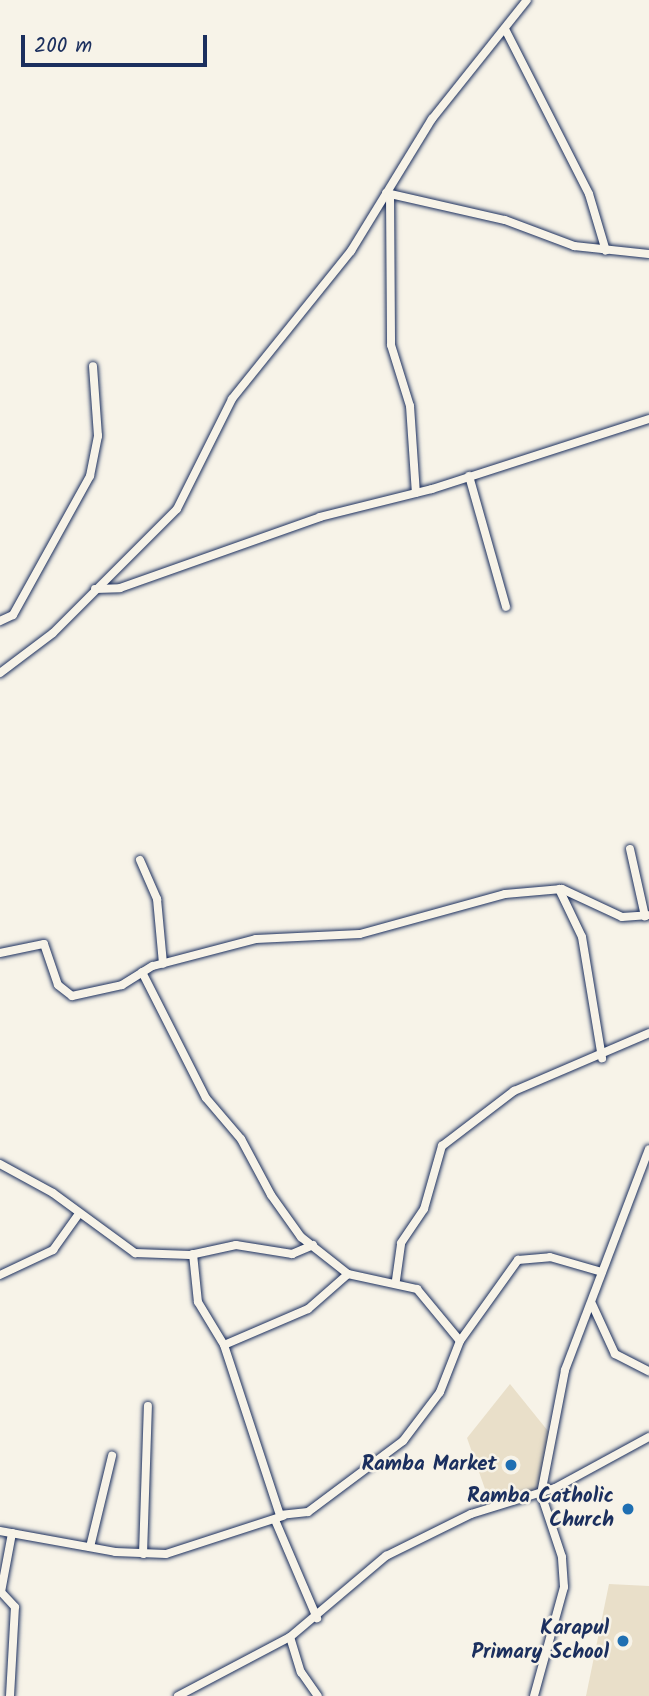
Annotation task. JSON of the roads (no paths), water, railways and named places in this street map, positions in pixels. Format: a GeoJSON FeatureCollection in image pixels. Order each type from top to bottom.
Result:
{"type":"FeatureCollection","features":[{"type":"Feature","properties":{"kind":"street"},"geometry":{"type":"LineString","coordinates":[[0,673],[53,633],[177,509],[232,399],[351,251],[432,119],[527,0]]}},
{"type":"Feature","properties":{"kind":"street"},"geometry":{"type":"LineString","coordinates":[[505,29],[589,194],[606,251]]}},
{"type":"Feature","properties":{"kind":"street"},"geometry":{"type":"LineString","coordinates":[[388,194],[606,251],[649,254]]}},
{"type":"Feature","properties":{"kind":"street"},"geometry":{"type":"LineString","coordinates":[[388,194],[391,345],[410,406],[416,494]]}},
{"type":"Feature","properties":{"kind":"street"},"geometry":{"type":"LineString","coordinates":[[0,621],[13,615],[94,465],[93,366]]}},
{"type":"Feature","properties":{"kind":"street"},"geometry":{"type":"LineString","coordinates":[[95,589],[120,588],[331,514],[416,494],[649,419]]}},
{"type":"Feature","properties":{"kind":"street"},"geometry":{"type":"LineString","coordinates":[[468,476],[506,607]]}},
{"type":"Feature","properties":{"kind":"street"},"geometry":{"type":"LineString","coordinates":[[0,953],[42,943],[58,985],[72,996],[117,986],[163,964],[260,938],[360,934],[486,898],[559,889],[622,917],[647,915],[631,849]]}},
{"type":"Feature","properties":{"kind":"street"},"geometry":{"type":"LineString","coordinates":[[140,860],[157,899],[163,964]]}},
{"type":"Feature","properties":{"kind":"street"},"geometry":{"type":"LineString","coordinates":[[559,889],[583,937],[601,1058]]}},
{"type":"Feature","properties":{"kind":"street"},"geometry":{"type":"LineString","coordinates":[[142,972],[211,1107],[239,1136],[292,1226],[348,1273],[396,1280],[428,1297],[460,1341]]}},
{"type":"Feature","properties":{"kind":"street"},"geometry":{"type":"LineString","coordinates":[[396,1280],[401,1243],[424,1209],[442,1146],[514,1091],[601,1058],[649,1032]]}},
{"type":"Feature","properties":{"kind":"street"},"geometry":{"type":"LineString","coordinates":[[534,1696],[564,1587],[562,1557],[541,1494],[567,1361],[593,1304],[601,1272],[649,1149]]}},
{"type":"Feature","properties":{"kind":"street"},"geometry":{"type":"LineString","coordinates":[[0,1164],[135,1253],[193,1254],[236,1245],[292,1254],[313,1245]]}},
{"type":"Feature","properties":{"kind":"street"},"geometry":{"type":"LineString","coordinates":[[0,1275],[53,1250],[78,1215]]}},
{"type":"Feature","properties":{"kind":"street"},"geometry":{"type":"LineString","coordinates":[[193,1254],[198,1302],[224,1345],[279,1518],[317,1618]]}},
{"type":"Feature","properties":{"kind":"street"},"geometry":{"type":"LineString","coordinates":[[0,1531],[143,1555],[205,1545],[279,1518],[302,1515],[344,1490],[413,1432],[440,1392],[460,1341],[518,1260],[551,1257],[601,1272]]}},
{"type":"Feature","properties":{"kind":"street"},"geometry":{"type":"LineString","coordinates":[[224,1345],[309,1309],[348,1273]]}},
{"type":"Feature","properties":{"kind":"street"},"geometry":{"type":"LineString","coordinates":[[593,1304],[615,1354],[649,1371]]}},
{"type":"Feature","properties":{"kind":"street"},"geometry":{"type":"LineString","coordinates":[[143,1555],[148,1406]]}},
{"type":"Feature","properties":{"kind":"street"},"geometry":{"type":"LineString","coordinates":[[178,1696],[290,1637],[317,1618],[387,1556],[471,1514],[541,1494],[649,1437]]}},
{"type":"Feature","properties":{"kind":"street"},"geometry":{"type":"LineString","coordinates":[[90,1548],[112,1456]]}},
{"type":"Feature","properties":{"kind":"street"},"geometry":{"type":"LineString","coordinates":[[10,1696],[15,1607],[1,1592],[12,1533]]}},
{"type":"Feature","properties":{"kind":"street"},"geometry":{"type":"LineString","coordinates":[[290,1637],[301,1672],[318,1696]]}},
{"type":"Feature","properties":{"kind":"place","name":"Ramba Market"},"geometry":{"type":"Point","coordinates":[511,1465]}},
{"type":"Feature","properties":{"kind":"place","name":"Ramba Catholic Church"},"geometry":{"type":"Point","coordinates":[628,1509]}},
{"type":"Feature","properties":{"kind":"place","name":"Karapul Primary School"},"geometry":{"type":"Point","coordinates":[623,1641]}}]}
